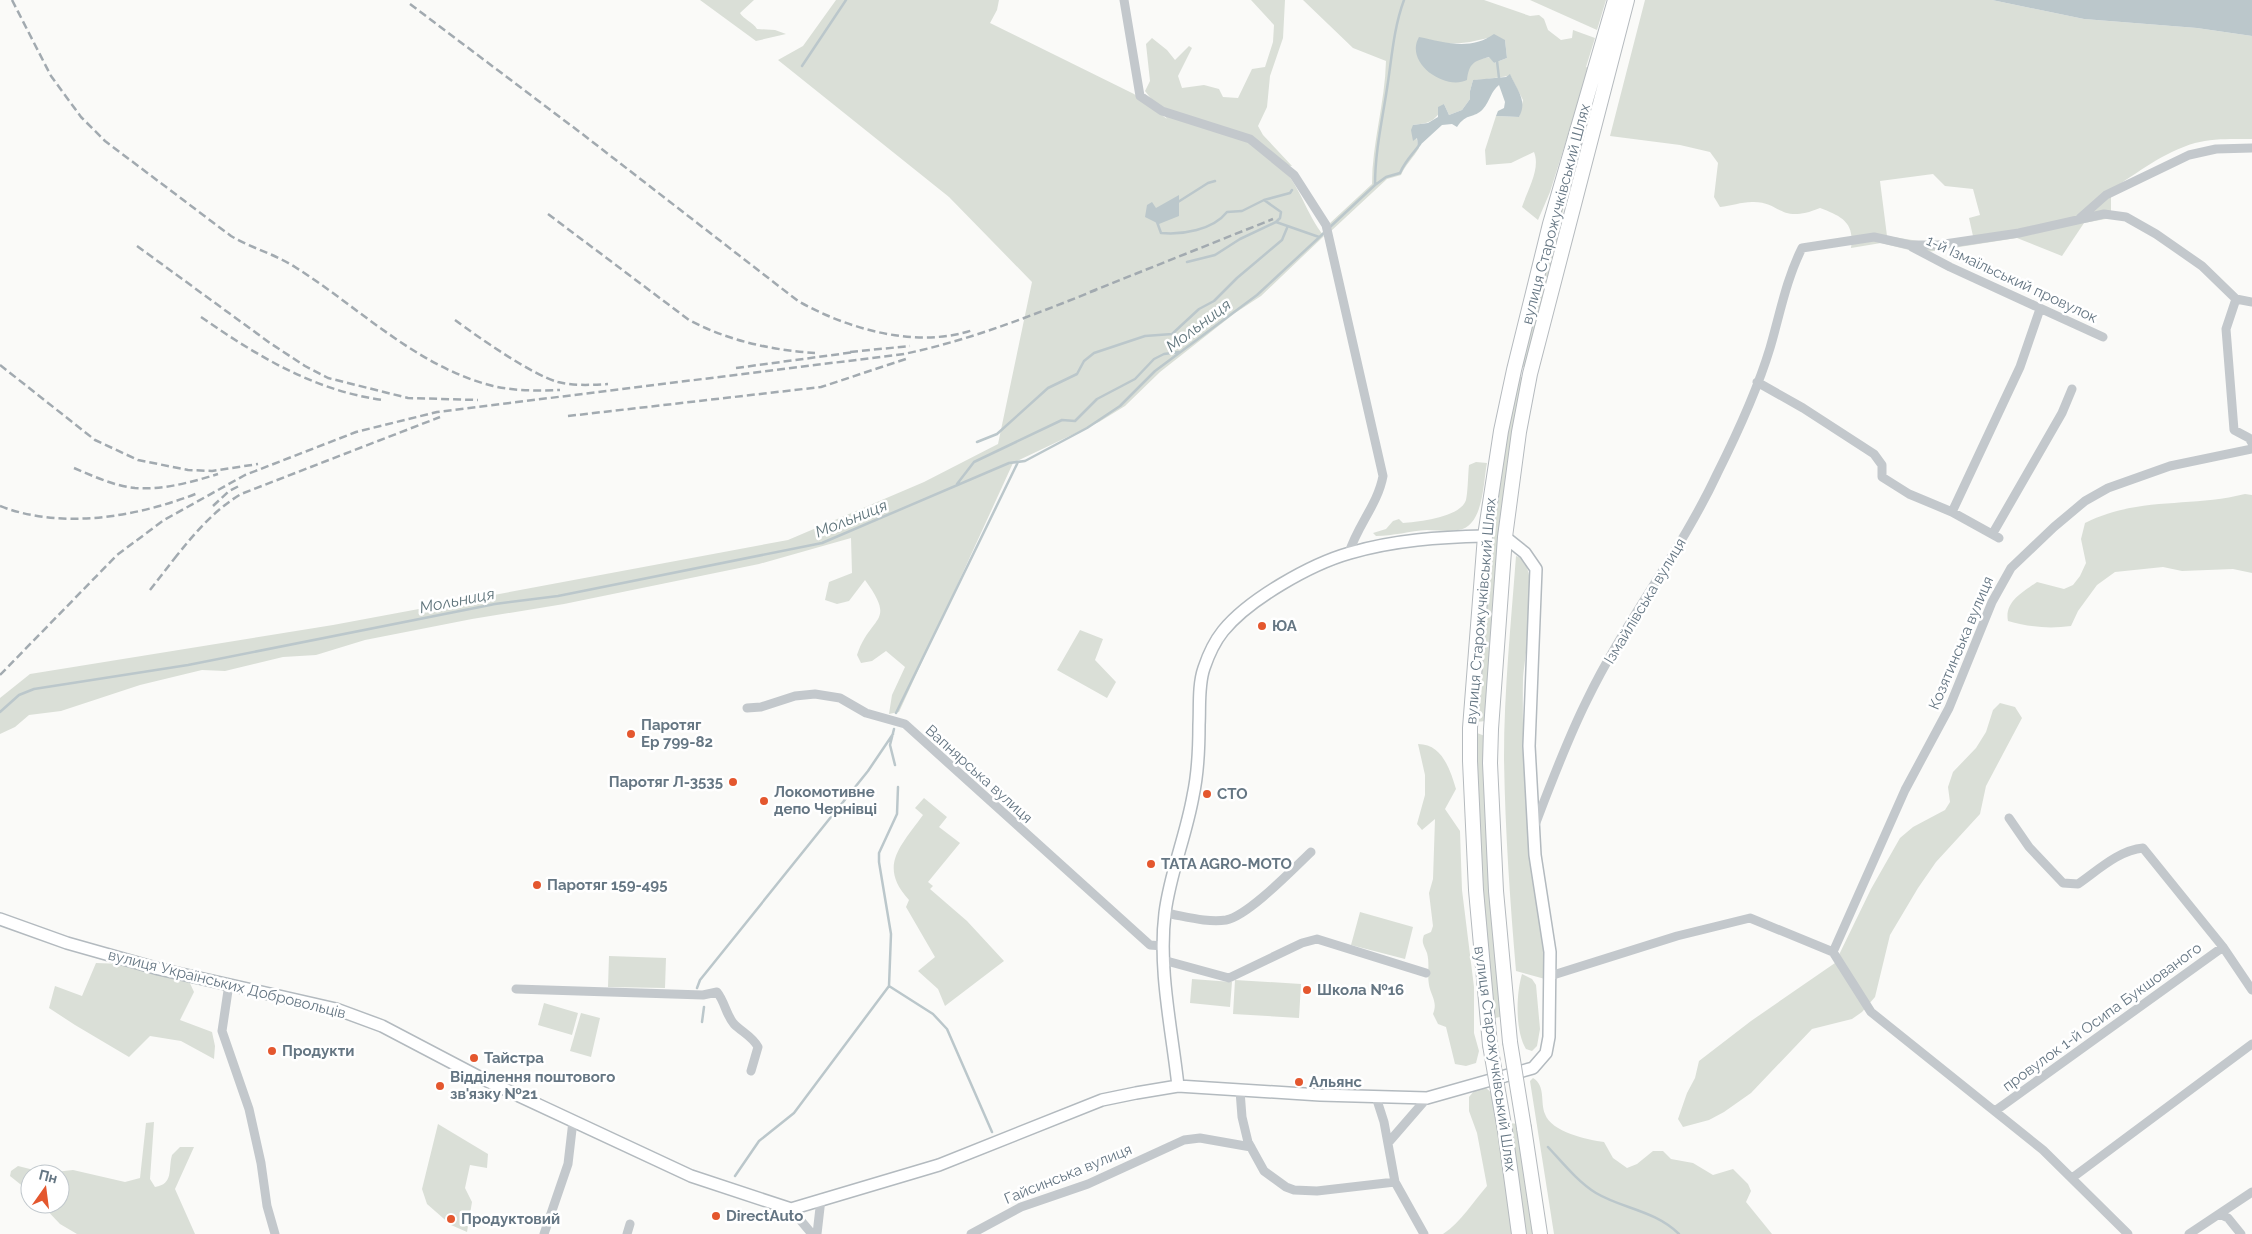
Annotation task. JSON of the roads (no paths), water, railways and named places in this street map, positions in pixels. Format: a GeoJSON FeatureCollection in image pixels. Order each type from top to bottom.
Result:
{"type":"FeatureCollection","features":[{"type":"Feature","properties":{"kind":"main road","name":"вулиця Старожучківський Шлях"},"geometry":{"type":"LineString","coordinates":[[1540,1234],[1508,1026],[1494,864],[1490,764],[1491,729],[1506,537],[1519,432],[1530,374],[1607,47],[1615,0]]}},
{"type":"Feature","properties":{"kind":"main road","name":"вулиця Старожучківський Шлях"},"geometry":{"type":"LineString","coordinates":[[1519,1234],[1488,1028],[1472,827],[1470,728],[1485,536],[1501,431],[1550,224],[1607,47],[1627,0]]}},
{"type":"Feature","properties":{"kind":"main road"},"geometry":{"type":"LineString","coordinates":[[1514,370],[1530,374]]}},
{"type":"Feature","properties":{"kind":"main road"},"geometry":{"type":"LineString","coordinates":[[1470,728],[1491,729]]}},
{"type":"Feature","properties":{"kind":"main road"},"geometry":{"type":"LineString","coordinates":[[1488,1028],[1508,1026]]}},
{"type":"Feature","properties":{"kind":"street"},"geometry":{"type":"LineString","coordinates":[[1124,0],[1140,96],[1162,111],[1250,139],[1294,175],[1326,225],[1383,476],[1381,489],[1356,531],[1349,553]]}},
{"type":"Feature","properties":{"kind":"street"},"geometry":{"type":"LineString","coordinates":[[2078,220],[2106,195],[2189,155],[2216,149],[2252,148]]}},
{"type":"Feature","properties":{"kind":"street"},"geometry":{"type":"LineString","coordinates":[[1910,245],[1938,245],[2019,233],[2104,214],[2126,217],[2156,234],[2202,266],[2236,299],[2252,302]]}},
{"type":"Feature","properties":{"kind":"street","name":"Ізмайлівська вулиця"},"geometry":{"type":"LineString","coordinates":[[1428,1098],[1534,1068],[1546,1053],[1550,1037],[1550,952],[1535,855],[1534,827],[1587,699],[1708,491],[1757,382],[1770,348],[1783,295],[1802,248],[1874,237],[1910,245]]}},
{"type":"Feature","properties":{"kind":"street","name":"1-й Ізмаїльський провулок"},"geometry":{"type":"LineString","coordinates":[[1910,245],[2040,309],[2103,337]]}},
{"type":"Feature","properties":{"kind":"street"},"geometry":{"type":"LineString","coordinates":[[2236,299],[2226,329],[2232,415],[2234,430],[2249,438],[2252,443]]}},
{"type":"Feature","properties":{"kind":"street"},"geometry":{"type":"LineString","coordinates":[[1952,512],[2020,367],[2040,309]]}},
{"type":"Feature","properties":{"kind":"street"},"geometry":{"type":"LineString","coordinates":[[1757,382],[1803,408],[1874,454],[1882,464],[1882,477],[1909,494],[1952,512],[1996,536],[2062,413],[2072,389]]}},
{"type":"Feature","properties":{"kind":"street","name":"Козятинська вулиця"},"geometry":{"type":"LineString","coordinates":[[1833,952],[1905,790],[1950,708],[1992,602],[2011,568],[2054,527],[2085,501],[2108,488],[2170,466],[2252,449]]}},
{"type":"Feature","properties":{"kind":"street"},"geometry":{"type":"LineString","coordinates":[[1178,1086],[1163,960],[1165,912],[1193,796],[1199,750],[1200,698],[1203,670],[1212,648],[1223,632],[1255,602],[1298,575],[1349,553],[1399,542],[1485,536]]}},
{"type":"Feature","properties":{"kind":"street"},"geometry":{"type":"LineString","coordinates":[[1506,537],[1526,553],[1536,569],[1529,746],[1534,827]]}},
{"type":"Feature","properties":{"kind":"street","name":"Вапнярська вулиця"},"geometry":{"type":"LineString","coordinates":[[747,708],[760,707],[795,696],[815,694],[840,698],[871,715],[905,724],[1150,945],[1163,946]]}},
{"type":"Feature","properties":{"kind":"street","name":"провулок 1-й Осипа Букшованого"},"geometry":{"type":"LineString","coordinates":[[1995,1112],[2223,947],[2142,848],[2134,848],[2116,857],[2078,884],[2063,883],[2029,847],[2009,818]]}},
{"type":"Feature","properties":{"kind":"street"},"geometry":{"type":"LineString","coordinates":[[1165,912],[1199,919],[1229,920],[1240,914],[1276,885],[1311,852]]}},
{"type":"Feature","properties":{"kind":"street"},"geometry":{"type":"LineString","coordinates":[[1550,976],[1677,936],[1750,918],[1833,952],[1871,1012],[2043,1150],[2128,1234]]}},
{"type":"Feature","properties":{"kind":"street","name":"вулиця Українських Добровольців"},"geometry":{"type":"LineString","coordinates":[[0,919],[67,944],[159,969],[336,1009],[382,1026],[483,1078],[691,1176],[791,1209]]}},
{"type":"Feature","properties":{"kind":"street"},"geometry":{"type":"LineString","coordinates":[[1163,960],[1229,978],[1302,943],[1317,939],[1426,973]]}},
{"type":"Feature","properties":{"kind":"street"},"geometry":{"type":"LineString","coordinates":[[2223,947],[2252,990]]}},
{"type":"Feature","properties":{"kind":"street"},"geometry":{"type":"LineString","coordinates":[[229,984],[222,1031],[250,1109],[261,1163],[267,1206],[275,1234]]}},
{"type":"Feature","properties":{"kind":"street"},"geometry":{"type":"LineString","coordinates":[[516,989],[703,995],[717,992],[724,1001],[728,1015],[734,1024],[756,1042],[758,1046],[751,1071]]}},
{"type":"Feature","properties":{"kind":"street"},"geometry":{"type":"LineString","coordinates":[[2072,1178],[2252,1044]]}},
{"type":"Feature","properties":{"kind":"street"},"geometry":{"type":"LineString","coordinates":[[812,1234],[791,1209],[939,1165],[1102,1100],[1178,1086],[1240,1091],[1428,1098]]}},
{"type":"Feature","properties":{"kind":"street"},"geometry":{"type":"LineString","coordinates":[[1240,1091],[1242,1117],[1251,1147],[1270,1177],[1294,1190],[1317,1191],[1395,1182]]}},
{"type":"Feature","properties":{"kind":"street"},"geometry":{"type":"LineString","coordinates":[[1376,1097],[1382,1115],[1395,1182],[1424,1234]]}},
{"type":"Feature","properties":{"kind":"street"},"geometry":{"type":"LineString","coordinates":[[1388,1143],[1428,1098]]}},
{"type":"Feature","properties":{"kind":"street"},"geometry":{"type":"LineString","coordinates":[[544,1234],[568,1164],[573,1121]]}},
{"type":"Feature","properties":{"kind":"street","name":"Гайсинська вулиця"},"geometry":{"type":"LineString","coordinates":[[971,1234],[1021,1207],[1088,1184],[1184,1140],[1200,1138],[1251,1147]]}},
{"type":"Feature","properties":{"kind":"street"},"geometry":{"type":"LineString","coordinates":[[2189,1234],[2252,1192]]}},
{"type":"Feature","properties":{"kind":"street"},"geometry":{"type":"LineString","coordinates":[[817,1234],[822,1199]]}},
{"type":"Feature","properties":{"kind":"street"},"geometry":{"type":"LineString","coordinates":[[2219,1214],[2228,1218],[2241,1234]]}},
{"type":"Feature","properties":{"kind":"street"},"geometry":{"type":"LineString","coordinates":[[627,1234],[630,1224]]}},
{"type":"Feature","properties":{"kind":"waterway"},"geometry":{"type":"LineString","coordinates":[[802,66],[846,0]]}},
{"type":"Feature","properties":{"kind":"waterway","name":"Мольниця"},"geometry":{"type":"LineString","coordinates":[[1330,227],[1375,185],[1378,146],[1394,41],[1404,0]]}},
{"type":"Feature","properties":{"kind":"waterway"},"geometry":{"type":"LineString","coordinates":[[1497,61],[1499,78]]}},
{"type":"Feature","properties":{"kind":"waterway"},"geometry":{"type":"LineString","coordinates":[[1375,185],[1386,177],[1400,173],[1420,144]]}},
{"type":"Feature","properties":{"kind":"waterway"},"geometry":{"type":"LineString","coordinates":[[1178,202],[1208,183],[1215,181]]}},
{"type":"Feature","properties":{"kind":"waterway"},"geometry":{"type":"LineString","coordinates":[[1264,200],[1290,193],[1292,190]]}},
{"type":"Feature","properties":{"kind":"waterway"},"geometry":{"type":"LineString","coordinates":[[1157,222],[1161,233],[1197,230],[1214,223],[1227,212],[1242,211],[1264,200],[1281,212],[1280,218],[1276,222],[1240,239],[1215,255],[1187,262]]}},
{"type":"Feature","properties":{"kind":"waterway"},"geometry":{"type":"LineString","coordinates":[[1276,222],[1319,237]]}},
{"type":"Feature","properties":{"kind":"waterway"},"geometry":{"type":"LineString","coordinates":[[977,442],[997,434],[1048,388],[1077,374],[1084,361],[1094,353],[1145,336],[1172,334],[1199,309],[1214,301],[1237,278],[1282,240],[1287,228]]}},
{"type":"Feature","properties":{"kind":"waterway","name":"Мольниця"},"geometry":{"type":"LineString","coordinates":[[0,712],[19,695],[34,689],[188,665],[495,604],[558,596],[822,543],[1009,463],[1025,461],[1087,428],[1120,406],[1155,371],[1257,295],[1326,231]]}},
{"type":"Feature","properties":{"kind":"waterway"},"geometry":{"type":"LineString","coordinates":[[957,484],[974,462],[1062,420],[1075,421],[1097,399],[1135,379],[1154,359],[1164,354],[1179,352]]}},
{"type":"Feature","properties":{"kind":"waterway"},"geometry":{"type":"LineString","coordinates":[[896,713],[1018,462]]}},
{"type":"Feature","properties":{"kind":"waterway"},"geometry":{"type":"LineString","coordinates":[[894,729],[890,745],[895,765]]}},
{"type":"Feature","properties":{"kind":"waterway"},"geometry":{"type":"LineString","coordinates":[[697,988],[700,980],[868,771],[893,734]]}},
{"type":"Feature","properties":{"kind":"waterway"},"geometry":{"type":"LineString","coordinates":[[735,1176],[759,1141],[794,1113],[889,986],[891,934],[879,853],[897,814],[898,787]]}},
{"type":"Feature","properties":{"kind":"waterway"},"geometry":{"type":"LineString","coordinates":[[889,986],[933,1014],[947,1029],[992,1132]]}},
{"type":"Feature","properties":{"kind":"waterway"},"geometry":{"type":"LineString","coordinates":[[702,1022],[704,1007]]}},
{"type":"Feature","properties":{"kind":"waterway"},"geometry":{"type":"LineString","coordinates":[[1548,1147],[1577,1178],[1596,1193],[1649,1215],[1679,1234]]}},
{"type":"Feature","properties":{"kind":"railway"},"geometry":{"type":"LineString","coordinates":[[12,0],[51,76],[81,117],[105,141],[231,236],[295,267],[390,335],[439,365],[465,377],[493,386],[526,390],[560,390]]}},
{"type":"Feature","properties":{"kind":"railway"},"geometry":{"type":"LineString","coordinates":[[410,4],[581,133],[798,301],[838,320],[883,333],[906,337],[951,335],[973,330]]}},
{"type":"Feature","properties":{"kind":"railway"},"geometry":{"type":"LineString","coordinates":[[548,214],[689,320],[719,334],[750,343],[782,350],[815,353]]}},
{"type":"Feature","properties":{"kind":"railway"},"geometry":{"type":"LineString","coordinates":[[1090,292],[1273,219]]}},
{"type":"Feature","properties":{"kind":"railway"},"geometry":{"type":"LineString","coordinates":[[137,246],[270,343],[305,366],[328,378],[408,398],[478,400]]}},
{"type":"Feature","properties":{"kind":"railway"},"geometry":{"type":"LineString","coordinates":[[0,675],[117,555],[164,520],[245,475],[356,432],[437,412],[904,354],[978,334],[1096,290]]}},
{"type":"Feature","properties":{"kind":"railway"},"geometry":{"type":"LineString","coordinates":[[201,317],[243,345],[288,370],[334,389],[383,400]]}},
{"type":"Feature","properties":{"kind":"railway"},"geometry":{"type":"LineString","coordinates":[[455,320],[505,355],[547,378],[570,384],[608,384]]}},
{"type":"Feature","properties":{"kind":"railway"},"geometry":{"type":"LineString","coordinates":[[850,352],[910,346]]}},
{"type":"Feature","properties":{"kind":"railway"},"geometry":{"type":"LineString","coordinates":[[736,368],[855,352]]}},
{"type":"Feature","properties":{"kind":"railway"},"geometry":{"type":"LineString","coordinates":[[568,416],[821,387],[909,358]]}},
{"type":"Feature","properties":{"kind":"railway"},"geometry":{"type":"LineString","coordinates":[[0,365],[95,440],[138,460],[188,470],[212,471],[258,464]]}},
{"type":"Feature","properties":{"kind":"railway"},"geometry":{"type":"LineString","coordinates":[[174,559],[213,515],[241,494],[440,417]]}},
{"type":"Feature","properties":{"kind":"railway"},"geometry":{"type":"LineString","coordinates":[[74,468],[111,483],[135,488],[167,487],[218,474]]}},
{"type":"Feature","properties":{"kind":"railway"},"geometry":{"type":"LineString","coordinates":[[213,506],[229,491],[241,485]]}},
{"type":"Feature","properties":{"kind":"railway"},"geometry":{"type":"LineString","coordinates":[[0,506],[24,513],[49,517],[99,518],[150,509],[198,493]]}},
{"type":"Feature","properties":{"kind":"railway"},"geometry":{"type":"LineString","coordinates":[[150,590],[178,554]]}},
{"type":"Feature","properties":{"kind":"place","name":"ЮА"},"geometry":{"type":"Point","coordinates":[1262,626]}},
{"type":"Feature","properties":{"kind":"place","name":"Паротяг Ер 799-82"},"geometry":{"type":"Point","coordinates":[631,734]}},
{"type":"Feature","properties":{"kind":"place","name":"Паротяг Л-3535"},"geometry":{"type":"Point","coordinates":[733,782]}},
{"type":"Feature","properties":{"kind":"place","name":"СТО"},"geometry":{"type":"Point","coordinates":[1207,794]}},
{"type":"Feature","properties":{"kind":"place","name":"Локомотивне депо Чернівці"},"geometry":{"type":"Point","coordinates":[764,801]}},
{"type":"Feature","properties":{"kind":"place","name":"TATA AGRO-MOTO"},"geometry":{"type":"Point","coordinates":[1151,864]}},
{"type":"Feature","properties":{"kind":"place","name":"Паротяг 159-495"},"geometry":{"type":"Point","coordinates":[537,885]}},
{"type":"Feature","properties":{"kind":"place","name":"Школа №16"},"geometry":{"type":"Point","coordinates":[1307,990]}},
{"type":"Feature","properties":{"kind":"place","name":"Продукти"},"geometry":{"type":"Point","coordinates":[272,1051]}},
{"type":"Feature","properties":{"kind":"place","name":"Тайстра"},"geometry":{"type":"Point","coordinates":[474,1058]}},
{"type":"Feature","properties":{"kind":"place","name":"Альянс"},"geometry":{"type":"Point","coordinates":[1299,1082]}},
{"type":"Feature","properties":{"kind":"place","name":"Відділення поштового зв'язку №21"},"geometry":{"type":"Point","coordinates":[440,1086]}},
{"type":"Feature","properties":{"kind":"place","name":"DirectAuto"},"geometry":{"type":"Point","coordinates":[716,1216]}},
{"type":"Feature","properties":{"kind":"place","name":"Продуктовий"},"geometry":{"type":"Point","coordinates":[451,1219]}}]}
